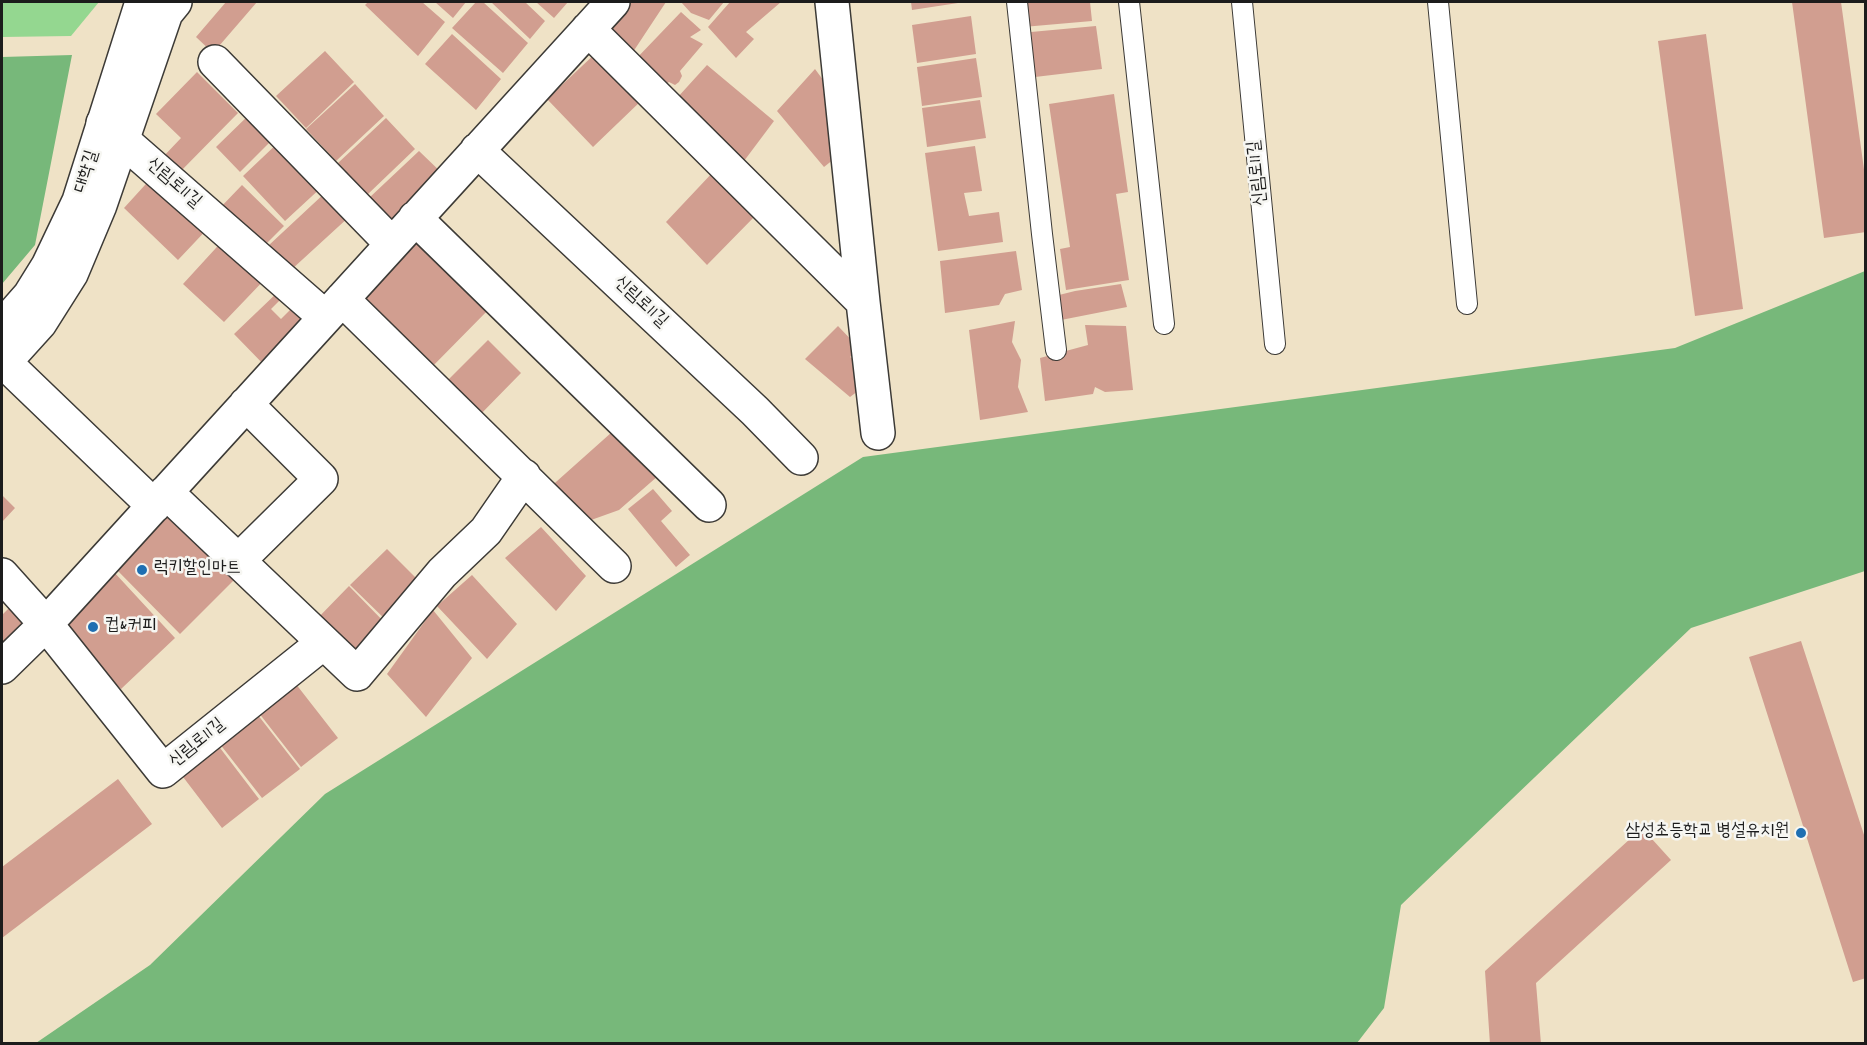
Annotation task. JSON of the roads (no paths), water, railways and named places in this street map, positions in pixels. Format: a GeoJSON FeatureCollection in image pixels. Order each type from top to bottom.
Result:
{"type":"FeatureCollection","features":[{"type":"Feature","properties":{"kind":"street","name":"대학길"},"geometry":{"type":"LineString","coordinates":[[2,327],[30,295],[48,266],[112,130],[142,2]]}},
{"type":"Feature","properties":{"kind":"street"},"geometry":{"type":"LineString","coordinates":[[175,2],[166,14],[112,130],[100,205],[71,274],[40,323],[2,363],[160,499],[238,561],[357,674],[442,573],[486,531],[524,476]]}},
{"type":"Feature","properties":{"kind":"street"},"geometry":{"type":"LineString","coordinates":[[2,668],[46,624],[613,2]]}},
{"type":"Feature","properties":{"kind":"street"},"geometry":{"type":"LineString","coordinates":[[832,2],[878,434]]}},
{"type":"Feature","properties":{"kind":"street"},"geometry":{"type":"LineString","coordinates":[[588,29],[863,302]]}},
{"type":"Feature","properties":{"kind":"street"},"geometry":{"type":"LineString","coordinates":[[215,62],[392,244]]}},
{"type":"Feature","properties":{"kind":"street","name":"신림로11길"},"geometry":{"type":"LineString","coordinates":[[112,130],[334,308],[524,476],[614,566]]}},
{"type":"Feature","properties":{"kind":"street","name":"신림로11길"},"geometry":{"type":"LineString","coordinates":[[477,150],[755,411],[801,458]]}},
{"type":"Feature","properties":{"kind":"street"},"geometry":{"type":"LineString","coordinates":[[415,218],[709,505]]}},
{"type":"Feature","properties":{"kind":"street"},"geometry":{"type":"LineString","coordinates":[[238,561],[321,479],[246,404]]}},
{"type":"Feature","properties":{"kind":"street","name":"신림로11길"},"geometry":{"type":"LineString","coordinates":[[2,575],[46,624],[163,771],[323,643]]}},
{"type":"Feature","properties":{"kind":"lane"},"geometry":{"type":"LineString","coordinates":[[1017,2],[1056,350]]}},
{"type":"Feature","properties":{"kind":"lane"},"geometry":{"type":"LineString","coordinates":[[1129,2],[1164,324]]}},
{"type":"Feature","properties":{"kind":"lane","name":"신림로11길"},"geometry":{"type":"LineString","coordinates":[[1242,2],[1275,344]]}},
{"type":"Feature","properties":{"kind":"lane"},"geometry":{"type":"LineString","coordinates":[[1438,2],[1467,304]]}},
{"type":"Feature","properties":{"kind":"place","name":"럭키할인마트"},"geometry":{"type":"Point","coordinates":[142,570]}},
{"type":"Feature","properties":{"kind":"place","name":"컵&커피"},"geometry":{"type":"Point","coordinates":[93,627]}},
{"type":"Feature","properties":{"kind":"place","name":"삼성초등학교 병설유치원"},"geometry":{"type":"Point","coordinates":[1801,833]}}]}
